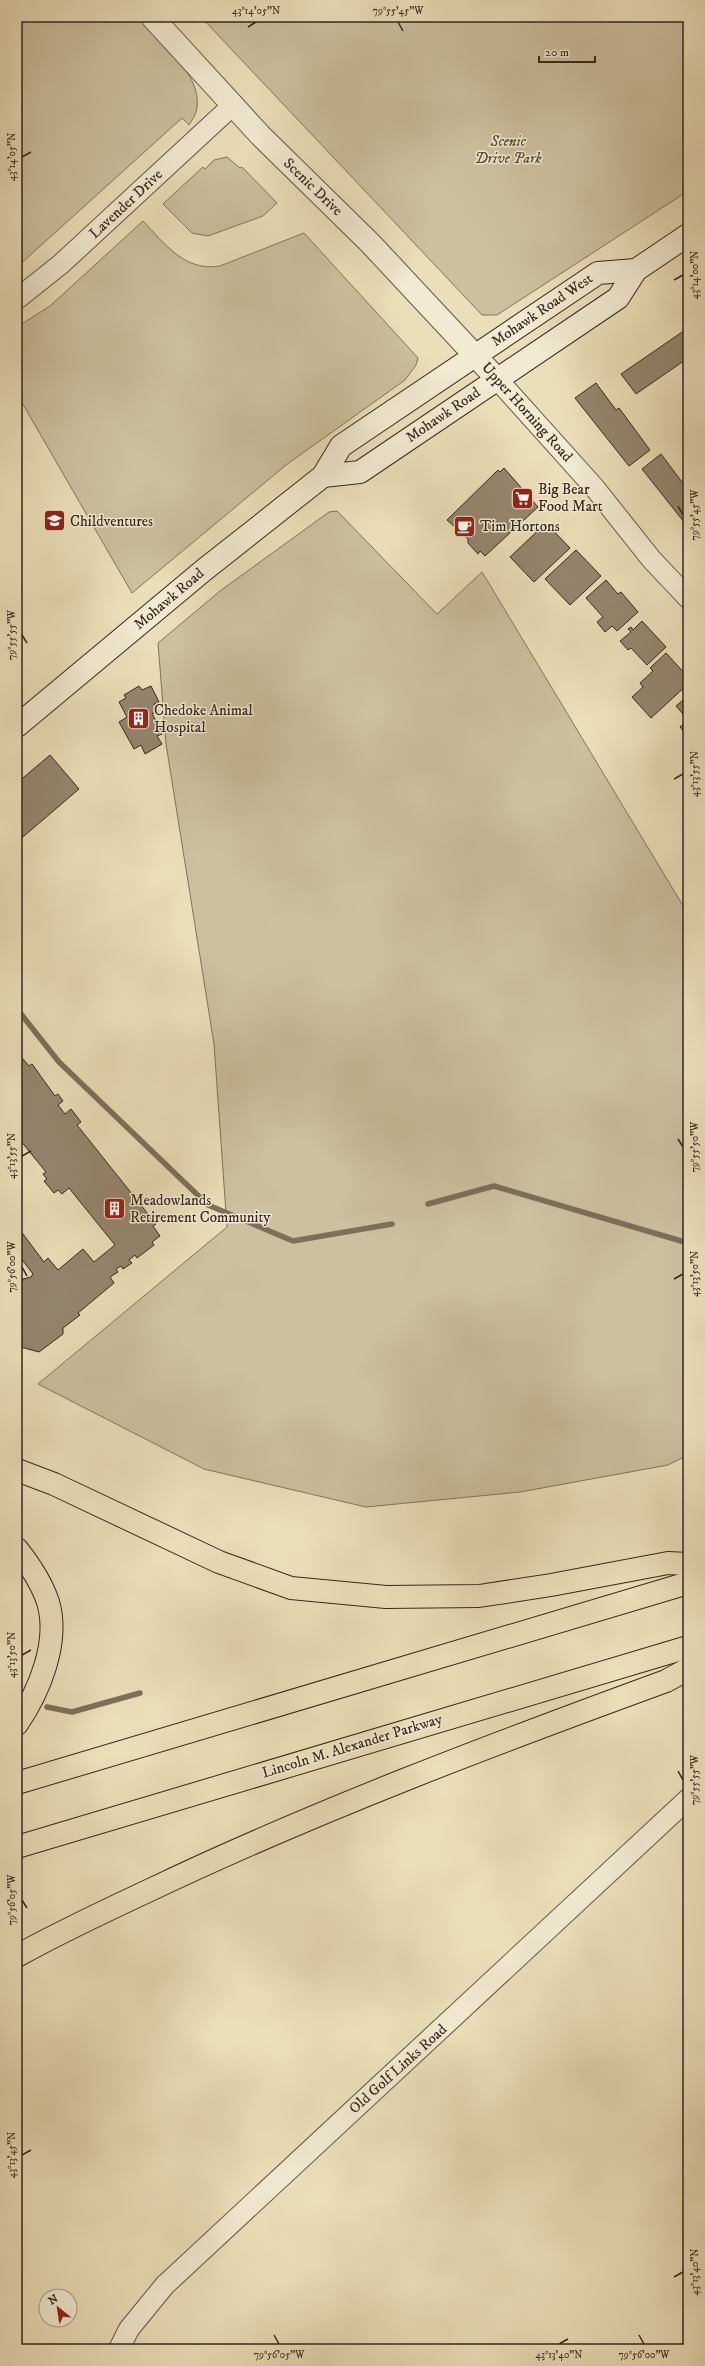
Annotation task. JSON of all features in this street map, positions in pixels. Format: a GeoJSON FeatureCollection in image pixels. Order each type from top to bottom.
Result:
{"type":"FeatureCollection","features":[{"type":"Feature","properties":{"kind":"highway"},"geometry":{"type":"LineString","coordinates":[[17,1470],[54,1484],[219,1562],[291,1588],[386,1597],[479,1596],[551,1585],[668,1563],[688,1564]]}},
{"type":"Feature","properties":{"kind":"highway"},"geometry":{"type":"LineString","coordinates":[[17,1549],[48,1603],[51,1636],[42,1672],[29,1706],[17,1724]]}},
{"type":"Feature","properties":{"kind":"highway"},"geometry":{"type":"LineString","coordinates":[[17,1783],[688,1583]]}},
{"type":"Feature","properties":{"kind":"highway","name":"Lincoln M. Alexander Parkway"},"geometry":{"type":"LineString","coordinates":[[17,1847],[688,1647]]}},
{"type":"Feature","properties":{"kind":"highway"},"geometry":{"type":"LineString","coordinates":[[17,1956],[48,1939],[204,1864],[323,1813],[475,1751],[666,1681],[688,1669]]}},
{"type":"Feature","properties":{"kind":"main road","name":"Scenic Drive"},"geometry":{"type":"LineString","coordinates":[[152,17],[278,153],[370,243],[475,355]]}},
{"type":"Feature","properties":{"kind":"main road","name":"Mohawk Road West"},"geometry":{"type":"LineString","coordinates":[[498,379],[618,298],[636,270],[688,235]]}},
{"type":"Feature","properties":{"kind":"main road","name":"Mohawk Road West"},"geometry":{"type":"LineString","coordinates":[[475,355],[598,273],[636,270]]}},
{"type":"Feature","properties":{"kind":"main road","name":"Upper Horning Road"},"geometry":{"type":"LineString","coordinates":[[475,355],[498,379]]}},
{"type":"Feature","properties":{"kind":"main road","name":"Mohawk Road"},"geometry":{"type":"LineString","coordinates":[[17,726],[198,575],[323,476],[340,446],[475,355]]}},
{"type":"Feature","properties":{"kind":"main road","name":"Mohawk Road"},"geometry":{"type":"LineString","coordinates":[[323,476],[360,472],[498,379]]}},
{"type":"Feature","properties":{"kind":"street","name":"Lavender Drive"},"geometry":{"type":"LineString","coordinates":[[17,299],[61,264],[233,105]]}},
{"type":"Feature","properties":{"kind":"street","name":"Upper Horning Road"},"geometry":{"type":"LineString","coordinates":[[498,379],[594,487],[652,560],[688,598]]}},
{"type":"Feature","properties":{"kind":"street","name":"Old Golf Links Road"},"geometry":{"type":"LineString","coordinates":[[120,2349],[129,2329],[165,2285],[688,1799]]}},
{"type":"Feature","properties":{"kind":"green space"},"geometry":{"type":"Polygon","coordinates":[[[17,17],[137,17],[167,47],[186,70],[197,95],[197,108],[189,125],[182,118],[17,267],[17,17]]]}},
{"type":"Feature","properties":{"kind":"green space","name":"Scenic Drive Park"},"geometry":{"type":"Polygon","coordinates":[[[201,17],[688,17],[688,191],[497,315],[482,315],[201,17]]]}},
{"type":"Feature","properties":{"kind":"green space"},"geometry":{"type":"Polygon","coordinates":[[[227,157],[240,168],[242,167],[277,203],[263,216],[208,236],[192,233],[163,204],[203,167],[205,169],[214,160],[227,157]]]}},
{"type":"Feature","properties":{"kind":"green space"},"geometry":{"type":"Polygon","coordinates":[[[143,221],[159,239],[177,254],[196,265],[208,267],[220,266],[304,233],[418,358],[416,365],[405,380],[286,465],[132,593],[17,394],[17,327],[50,306],[143,221]]]}},
{"type":"Feature","properties":{"kind":"green space"},"geometry":{"type":"Polygon","coordinates":[[[337,511],[437,614],[482,572],[688,914],[688,1455],[668,1465],[520,1492],[366,1507],[204,1469],[38,1384],[227,1227],[214,1044],[166,744],[158,643],[220,591],[329,512],[337,511]]]}},
{"type":"Feature","properties":{"kind":"building"},"geometry":{"type":"Polygon","coordinates":[[[688,328],[688,358],[636,394],[621,374],[688,328]]]}},
{"type":"Feature","properties":{"kind":"building"},"geometry":{"type":"Polygon","coordinates":[[[596,383],[616,410],[619,408],[650,450],[629,466],[575,398],[596,383]]]}},
{"type":"Feature","properties":{"kind":"building"},"geometry":{"type":"Polygon","coordinates":[[[661,454],[688,490],[688,527],[642,469],[661,454]]]}},
{"type":"Feature","properties":{"kind":"building"},"geometry":{"type":"Polygon","coordinates":[[[504,468],[538,507],[485,556],[480,551],[478,554],[468,543],[468,539],[447,520],[498,470],[500,472],[504,468]]]}},
{"type":"Feature","properties":{"kind":"building"},"geometry":{"type":"Polygon","coordinates":[[[546,523],[570,548],[534,582],[510,557],[546,523]]]}},
{"type":"Feature","properties":{"kind":"building"},"geometry":{"type":"Polygon","coordinates":[[[576,550],[601,576],[570,605],[545,579],[576,550]]]}},
{"type":"Feature","properties":{"kind":"building"},"geometry":{"type":"Polygon","coordinates":[[[606,580],[618,594],[621,592],[638,612],[617,631],[612,626],[605,632],[597,622],[603,617],[586,598],[606,580]]]}},
{"type":"Feature","properties":{"kind":"building"},"geometry":{"type":"Polygon","coordinates":[[[642,621],[666,647],[647,665],[631,648],[628,650],[620,641],[631,632],[628,629],[631,627],[633,630],[642,621]]]}},
{"type":"Feature","properties":{"kind":"building"},"geometry":{"type":"Polygon","coordinates":[[[666,653],[688,677],[688,684],[651,718],[632,697],[643,687],[640,683],[653,671],[650,668],[666,653]]]}},
{"type":"Feature","properties":{"kind":"building","name":"Chedoke Animal Hospital"},"geometry":{"type":"Polygon","coordinates":[[[139,686],[142,690],[151,686],[159,702],[154,704],[158,711],[152,714],[161,729],[162,734],[157,736],[162,744],[145,754],[141,745],[134,749],[119,722],[127,717],[119,702],[126,698],[124,695],[139,686]]]}},
{"type":"Feature","properties":{"kind":"building"},"geometry":{"type":"Polygon","coordinates":[[[688,696],[688,720],[676,706],[688,696]]]}},
{"type":"Feature","properties":{"kind":"building"},"geometry":{"type":"Polygon","coordinates":[[[688,720],[688,736],[680,727],[688,720]]]}},
{"type":"Feature","properties":{"kind":"building"},"geometry":{"type":"Polygon","coordinates":[[[50,755],[79,789],[17,842],[17,783],[50,755]]]}},
{"type":"Feature","properties":{"kind":"building","name":"Meadowlands Retirement Community"},"geometry":{"type":"Polygon","coordinates":[[[17,1052],[29,1066],[32,1064],[55,1096],[58,1094],[63,1101],[58,1105],[65,1114],[71,1109],[81,1122],[77,1125],[156,1224],[153,1226],[160,1236],[152,1242],[154,1245],[137,1258],[135,1255],[129,1260],[132,1263],[123,1269],[121,1266],[116,1269],[118,1272],[110,1277],[114,1283],[78,1313],[80,1315],[63,1328],[63,1334],[39,1352],[17,1346],[17,1292],[20,1293],[19,1287],[23,1279],[31,1277],[33,1274],[17,1253],[17,1226],[44,1262],[48,1258],[58,1270],[83,1249],[94,1262],[115,1245],[69,1188],[62,1194],[58,1190],[54,1193],[44,1181],[47,1179],[43,1174],[46,1172],[20,1140],[17,1143],[17,1052]]]}},
{"type":"Feature","properties":{"kind":"waterway"},"geometry":{"type":"LineString","coordinates":[[17,1009],[59,1062],[208,1205],[293,1241],[392,1224]]}},
{"type":"Feature","properties":{"kind":"waterway"},"geometry":{"type":"LineString","coordinates":[[428,1204],[494,1186],[688,1243]]}},
{"type":"Feature","properties":{"kind":"waterway"},"geometry":{"type":"LineString","coordinates":[[47,1707],[72,1712],[140,1693]]}},
{"type":"Feature","properties":{"kind":"place","name":"Big Bear Food Mart"},"geometry":{"type":"Point","coordinates":[522,498]}},
{"type":"Feature","properties":{"kind":"place","name":"Childventures"},"geometry":{"type":"Point","coordinates":[54,521]}},
{"type":"Feature","properties":{"kind":"place","name":"Tim Hortons"},"geometry":{"type":"Point","coordinates":[465,526]}},
{"type":"Feature","properties":{"kind":"place","name":"Chedoke Animal Hospital"},"geometry":{"type":"Point","coordinates":[139,719]}},
{"type":"Feature","properties":{"kind":"place","name":"Meadowlands Retirement Community"},"geometry":{"type":"Point","coordinates":[115,1209]}}]}
